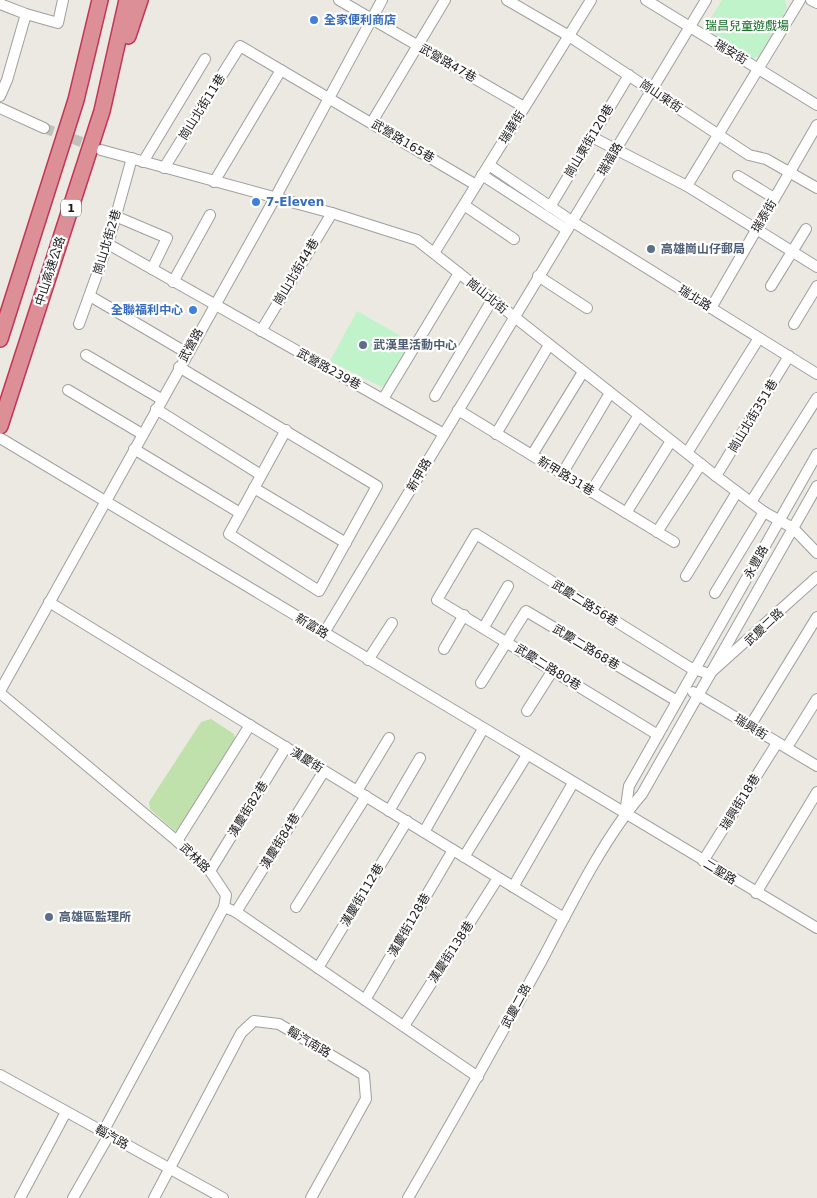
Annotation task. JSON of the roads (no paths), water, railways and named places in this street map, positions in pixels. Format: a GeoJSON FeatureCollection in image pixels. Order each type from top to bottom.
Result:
{"type":"FeatureCollection","features":[{"type":"Feature","properties":{"kind":"highway","name":"1"},"geometry":{"type":"LineString","coordinates":[[0,339],[76,100],[100,0]]}},
{"type":"Feature","properties":{"kind":"highway","name":"中山高速公路"},"geometry":{"type":"LineString","coordinates":[[2,420],[102,110],[127,0]]}},
{"type":"Feature","properties":{"kind":"highway"},"geometry":{"type":"LineString","coordinates":[[102,110],[140,0]]}},
{"type":"Feature","properties":{"kind":"street"},"geometry":{"type":"LineString","coordinates":[[0,4],[58,23],[63,0]]}},
{"type":"Feature","properties":{"kind":"street","name":"武營路47巷"},"geometry":{"type":"LineString","coordinates":[[339,0],[524,107]]}},
{"type":"Feature","properties":{"kind":"street","name":"武營路"},"geometry":{"type":"LineString","coordinates":[[0,692],[179,367],[275,198],[382,0]]}},
{"type":"Feature","properties":{"kind":"street"},"geometry":{"type":"LineString","coordinates":[[372,122],[446,0]]}},
{"type":"Feature","properties":{"kind":"street","name":"崗山東街"},"geometry":{"type":"LineString","coordinates":[[507,0],[569,36],[717,135],[749,154],[766,159],[790,171],[817,188]]}},
{"type":"Feature","properties":{"kind":"street","name":"瑞華街"},"geometry":{"type":"LineString","coordinates":[[434,253],[591,0]]}},
{"type":"Feature","properties":{"kind":"street","name":"瑞安街"},"geometry":{"type":"LineString","coordinates":[[646,0],[817,105]]}},
{"type":"Feature","properties":{"kind":"street","name":"瑞福路"},"geometry":{"type":"LineString","coordinates":[[513,317],[706,0]]}},
{"type":"Feature","properties":{"kind":"street"},"geometry":{"type":"LineString","coordinates":[[686,186],[800,0]]}},
{"type":"Feature","properties":{"kind":"street"},"geometry":{"type":"LineString","coordinates":[[811,0],[817,4]]}},
{"type":"Feature","properties":{"kind":"street"},"geometry":{"type":"LineString","coordinates":[[0,96],[7,80],[26,14]]}},
{"type":"Feature","properties":{"kind":"street","name":"武營路165巷"},"geometry":{"type":"LineString","coordinates":[[240,46],[372,122],[476,185]]}},
{"type":"Feature","properties":{"kind":"street","name":"崗山北街11巷"},"geometry":{"type":"LineString","coordinates":[[164,168],[240,46]]}},
{"type":"Feature","properties":{"kind":"street"},"geometry":{"type":"LineString","coordinates":[[143,162],[205,60]]}},
{"type":"Feature","properties":{"kind":"street"},"geometry":{"type":"LineString","coordinates":[[214,182],[281,70]]}},
{"type":"Feature","properties":{"kind":"street","name":"崗山東街120巷"},"geometry":{"type":"LineString","coordinates":[[550,207],[629,75]]}},
{"type":"Feature","properties":{"kind":"street"},"geometry":{"type":"LineString","coordinates":[[0,108],[44,128]]}},
{"type":"Feature","properties":{"kind":"street","name":"瑞泰街"},"geometry":{"type":"LineString","coordinates":[[711,308],[817,125]]}},
{"type":"Feature","properties":{"kind":"street"},"geometry":{"type":"LineString","coordinates":[[592,137],[686,186],[817,267]]}},
{"type":"Feature","properties":{"kind":"street","name":"崗山北街"},"geometry":{"type":"LineString","coordinates":[[101,150],[332,213],[418,240],[716,476],[764,512],[793,528],[817,553]]}},
{"type":"Feature","properties":{"kind":"street","name":"崗山北街2巷"},"geometry":{"type":"LineString","coordinates":[[79,324],[108,244],[132,158]]}},
{"type":"Feature","properties":{"kind":"street"},"geometry":{"type":"LineString","coordinates":[[489,165],[550,207],[570,226]]}},
{"type":"Feature","properties":{"kind":"street"},"geometry":{"type":"LineString","coordinates":[[482,175],[570,226]]}},
{"type":"Feature","properties":{"kind":"street"},"geometry":{"type":"LineString","coordinates":[[738,176],[774,198]]}},
{"type":"Feature","properties":{"kind":"street"},"geometry":{"type":"LineString","coordinates":[[464,205],[514,238]]}},
{"type":"Feature","properties":{"kind":"street","name":"崗山北街44巷"},"geometry":{"type":"LineString","coordinates":[[261,331],[332,213]]}},
{"type":"Feature","properties":{"kind":"street"},"geometry":{"type":"LineString","coordinates":[[173,282],[210,215]]}},
{"type":"Feature","properties":{"kind":"street"},"geometry":{"type":"LineString","coordinates":[[115,216],[167,238],[152,269]]}},
{"type":"Feature","properties":{"kind":"street","name":"瑞北路"},"geometry":{"type":"LineString","coordinates":[[570,226],[711,308],[817,374]]}},
{"type":"Feature","properties":{"kind":"street"},"geometry":{"type":"LineString","coordinates":[[770,286],[806,229]]}},
{"type":"Feature","properties":{"kind":"street","name":"武營路239巷"},"geometry":{"type":"LineString","coordinates":[[108,244],[444,434]]}},
{"type":"Feature","properties":{"kind":"street"},"geometry":{"type":"LineString","coordinates":[[383,399],[459,273]]}},
{"type":"Feature","properties":{"kind":"street"},"geometry":{"type":"LineString","coordinates":[[538,276],[587,308]]}},
{"type":"Feature","properties":{"kind":"street"},"geometry":{"type":"LineString","coordinates":[[794,324],[817,286]]}},
{"type":"Feature","properties":{"kind":"street"},"geometry":{"type":"LineString","coordinates":[[90,296],[187,353]]}},
{"type":"Feature","properties":{"kind":"street"},"geometry":{"type":"LineString","coordinates":[[435,396],[492,300]]}},
{"type":"Feature","properties":{"kind":"street","name":"新甲路"},"geometry":{"type":"LineString","coordinates":[[324,633],[513,317]]}},
{"type":"Feature","properties":{"kind":"street"},"geometry":{"type":"LineString","coordinates":[[687,453],[759,338]]}},
{"type":"Feature","properties":{"kind":"street"},"geometry":{"type":"LineString","coordinates":[[496,434],[549,345]]}},
{"type":"Feature","properties":{"kind":"street"},"geometry":{"type":"LineString","coordinates":[[86,356],[261,475]]}},
{"type":"Feature","properties":{"kind":"street","name":"崗山北街351巷"},"geometry":{"type":"LineString","coordinates":[[716,476],[789,356]]}},
{"type":"Feature","properties":{"kind":"street"},"geometry":{"type":"LineString","coordinates":[[179,367],[286,430],[377,486],[319,591],[228,534],[286,430]]}},
{"type":"Feature","properties":{"kind":"street"},"geometry":{"type":"LineString","coordinates":[[532,455],[583,372]]}},
{"type":"Feature","properties":{"kind":"street"},"geometry":{"type":"LineString","coordinates":[[68,390],[142,434]]}},
{"type":"Feature","properties":{"kind":"street"},"geometry":{"type":"LineString","coordinates":[[562,474],[610,393]]}},
{"type":"Feature","properties":{"kind":"street"},"geometry":{"type":"LineString","coordinates":[[751,502],[817,398]]}},
{"type":"Feature","properties":{"kind":"street","name":"新甲路31巷"},"geometry":{"type":"LineString","coordinates":[[458,410],[674,542]]}},
{"type":"Feature","properties":{"kind":"street"},"geometry":{"type":"LineString","coordinates":[[591,492],[639,415]]}},
{"type":"Feature","properties":{"kind":"street","name":"新富路"},"geometry":{"type":"LineString","coordinates":[[0,438],[624,814]]}},
{"type":"Feature","properties":{"kind":"street"},"geometry":{"type":"LineString","coordinates":[[626,514],[672,441]]}},
{"type":"Feature","properties":{"kind":"street"},"geometry":{"type":"LineString","coordinates":[[134,449],[240,513]]}},
{"type":"Feature","properties":{"kind":"street","name":"永豐路"},"geometry":{"type":"LineString","coordinates":[[696,671],[817,454]]}},
{"type":"Feature","properties":{"kind":"street"},"geometry":{"type":"LineString","coordinates":[[657,532],[701,464]]}},
{"type":"Feature","properties":{"kind":"street","name":"永豐路"},"geometry":{"type":"LineString","coordinates":[[709,674],[817,486]]}},
{"type":"Feature","properties":{"kind":"street"},"geometry":{"type":"LineString","coordinates":[[254,488],[346,542]]}},
{"type":"Feature","properties":{"kind":"street"},"geometry":{"type":"LineString","coordinates":[[686,576],[737,492]]}},
{"type":"Feature","properties":{"kind":"street"},"geometry":{"type":"LineString","coordinates":[[716,593],[764,512]]}},
{"type":"Feature","properties":{"kind":"street","name":"武慶二路56巷"},"geometry":{"type":"LineString","coordinates":[[438,600],[476,534],[696,671]]}},
{"type":"Feature","properties":{"kind":"street","name":"武慶二路"},"geometry":{"type":"LineString","coordinates":[[408,1198],[478,1077],[564,918],[624,814],[642,794],[709,674],[817,577]]}},
{"type":"Feature","properties":{"kind":"street"},"geometry":{"type":"LineString","coordinates":[[484,628],[508,586]]}},
{"type":"Feature","properties":{"kind":"street","name":"武慶二路80巷"},"geometry":{"type":"LineString","coordinates":[[438,600],[658,735]]}},
{"type":"Feature","properties":{"kind":"street","name":"漢慶街"},"geometry":{"type":"LineString","coordinates":[[49,602],[564,918]]}},
{"type":"Feature","properties":{"kind":"street","name":"武慶二路68巷"},"geometry":{"type":"LineString","coordinates":[[506,642],[526,611],[677,701]]}},
{"type":"Feature","properties":{"kind":"street"},"geometry":{"type":"LineString","coordinates":[[444,649],[464,615]]}},
{"type":"Feature","properties":{"kind":"street"},"geometry":{"type":"LineString","coordinates":[[750,726],[817,617]]}},
{"type":"Feature","properties":{"kind":"street"},"geometry":{"type":"LineString","coordinates":[[368,660],[392,622]]}},
{"type":"Feature","properties":{"kind":"street"},"geometry":{"type":"LineString","coordinates":[[481,683],[506,642]]}},
{"type":"Feature","properties":{"kind":"street"},"geometry":{"type":"LineString","coordinates":[[527,711],[553,670]]}},
{"type":"Feature","properties":{"kind":"street"},"geometry":{"type":"LineString","coordinates":[[696,671],[709,674]]}},
{"type":"Feature","properties":{"kind":"street","name":"武慶二路"},"geometry":{"type":"LineString","coordinates":[[624,814],[629,786],[696,671]]}},
{"type":"Feature","properties":{"kind":"street","name":"瑞興街"},"geometry":{"type":"LineString","coordinates":[[686,687],[817,766]]}},
{"type":"Feature","properties":{"kind":"street","name":"武林路"},"geometry":{"type":"LineString","coordinates":[[0,692],[210,870],[226,895],[224,907]]}},
{"type":"Feature","properties":{"kind":"street"},"geometry":{"type":"LineString","coordinates":[[787,748],[817,699]]}},
{"type":"Feature","properties":{"kind":"street"},"geometry":{"type":"LineString","coordinates":[[177,841],[250,725]]}},
{"type":"Feature","properties":{"kind":"street"},"geometry":{"type":"LineString","coordinates":[[424,832],[483,729]]}},
{"type":"Feature","properties":{"kind":"street"},"geometry":{"type":"LineString","coordinates":[[296,908],[361,794],[389,738]]}},
{"type":"Feature","properties":{"kind":"street","name":"瑞興街18巷"},"geometry":{"type":"LineString","coordinates":[[703,861],[777,743]]}},
{"type":"Feature","properties":{"kind":"street","name":"漢慶街82巷"},"geometry":{"type":"LineString","coordinates":[[210,870],[286,747]]}},
{"type":"Feature","properties":{"kind":"street"},"geometry":{"type":"LineString","coordinates":[[464,857],[527,756]]}},
{"type":"Feature","properties":{"kind":"street"},"geometry":{"type":"LineString","coordinates":[[389,811],[420,758]]}},
{"type":"Feature","properties":{"kind":"street","name":"漢慶街84巷"},"geometry":{"type":"LineString","coordinates":[[236,912],[324,771]]}},
{"type":"Feature","properties":{"kind":"street"},"geometry":{"type":"LineString","coordinates":[[514,887],[573,783]]}},
{"type":"Feature","properties":{"kind":"street"},"geometry":{"type":"LineString","coordinates":[[756,893],[817,792]]}},
{"type":"Feature","properties":{"kind":"street","name":"二聖路"},"geometry":{"type":"LineString","coordinates":[[624,814],[817,928]]}},
{"type":"Feature","properties":{"kind":"street","name":"漢慶街112巷"},"geometry":{"type":"LineString","coordinates":[[318,968],[407,822]]}},
{"type":"Feature","properties":{"kind":"street","name":"漢慶街128巷"},"geometry":{"type":"LineString","coordinates":[[365,1000],[453,850]]}},
{"type":"Feature","properties":{"kind":"street","name":"漢慶街138巷"},"geometry":{"type":"LineString","coordinates":[[404,1026],[498,878]]}},
{"type":"Feature","properties":{"kind":"street"},"geometry":{"type":"LineString","coordinates":[[74,1198],[224,907],[236,912],[478,1077]]}},
{"type":"Feature","properties":{"kind":"street","name":"輜汽南路"},"geometry":{"type":"LineString","coordinates":[[170,1168],[241,1033],[254,1021],[278,1024],[364,1075],[366,1099],[311,1198]]}},
{"type":"Feature","properties":{"kind":"street","name":"輜汽路"},"geometry":{"type":"LineString","coordinates":[[0,1075],[224,1198]]}},
{"type":"Feature","properties":{"kind":"street"},"geometry":{"type":"LineString","coordinates":[[20,1198],[66,1112]]}},
{"type":"Feature","properties":{"kind":"street"},"geometry":{"type":"LineString","coordinates":[[154,1198],[170,1168]]}},
{"type":"Feature","properties":{"kind":"tunnel"},"geometry":{"type":"LineString","coordinates":[[44,128],[95,147]]}},
{"type":"Feature","properties":{"kind":"place","name":"全家便利商店"},"geometry":{"type":"Point","coordinates":[314,20]}},
{"type":"Feature","properties":{"kind":"place","name":"7-Eleven"},"geometry":{"type":"Point","coordinates":[256,202]}},
{"type":"Feature","properties":{"kind":"place","name":"高雄崗山仔郵局"},"geometry":{"type":"Point","coordinates":[651,249]}},
{"type":"Feature","properties":{"kind":"place","name":"全聯福利中心"},"geometry":{"type":"Point","coordinates":[193,310]}},
{"type":"Feature","properties":{"kind":"place","name":"武漢里活動中心"},"geometry":{"type":"Point","coordinates":[363,345]}},
{"type":"Feature","properties":{"kind":"place","name":"高雄區監理所"},"geometry":{"type":"Point","coordinates":[49,917]}},
{"type":"Feature","properties":{"kind":"park label","name":"瑞昌兒童遊戲場"},"geometry":{"type":"Point","coordinates":[747,26]}}]}
